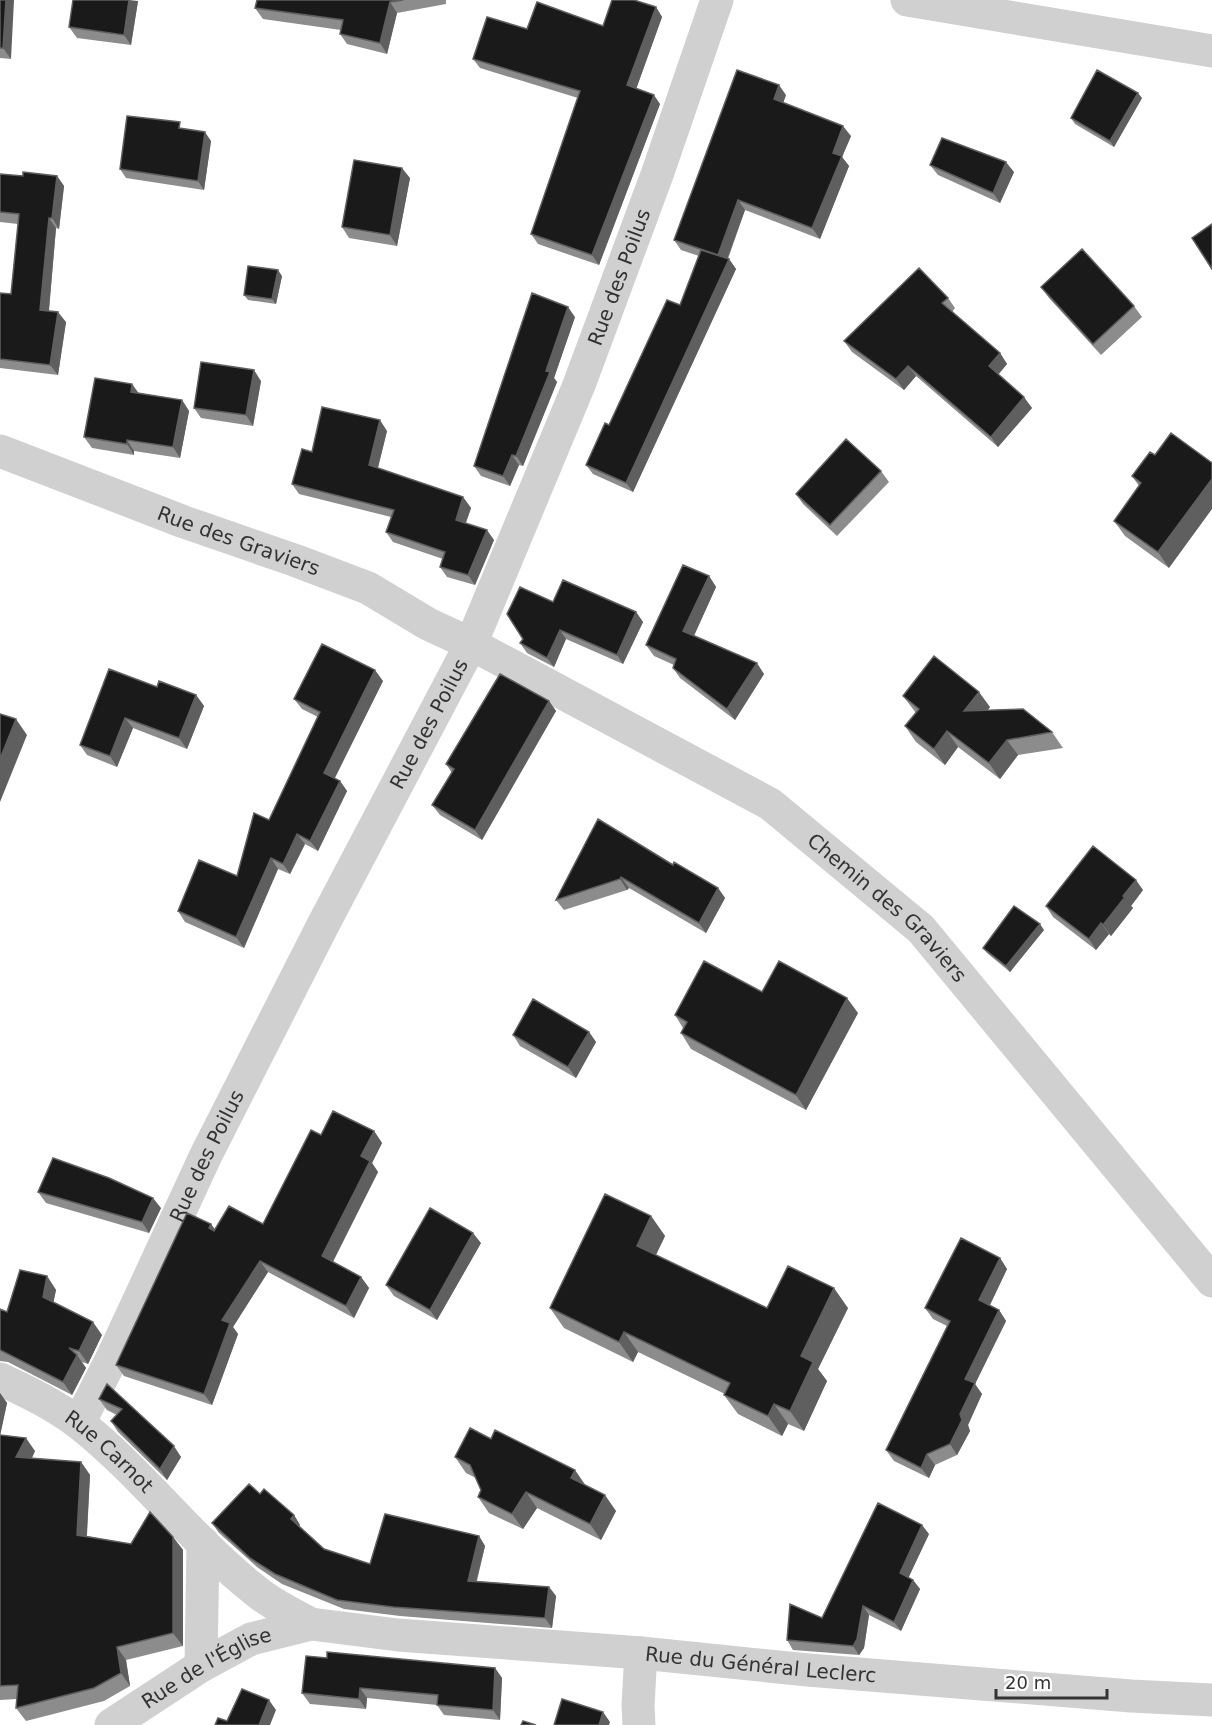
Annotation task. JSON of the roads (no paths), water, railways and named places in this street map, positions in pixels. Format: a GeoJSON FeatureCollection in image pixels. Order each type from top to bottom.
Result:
{"type":"FeatureCollection","features":[{"type":"Feature","properties":{"kind":"street","name":"Rue des Poilus"},"geometry":{"type":"LineString","coordinates":[[79,1423],[113,1356],[206,1155],[471,644],[579,385],[658,172],[717,0]]}},
{"type":"Feature","properties":{"kind":"street"},"geometry":{"type":"LineString","coordinates":[[907,0],[1212,51]]}},
{"type":"Feature","properties":{"kind":"street","name":"Rue des Graviers"},"geometry":{"type":"LineString","coordinates":[[0,451],[184,522],[368,588],[428,624],[471,644]]}},
{"type":"Feature","properties":{"kind":"street","name":"Chemin des Graviers"},"geometry":{"type":"LineString","coordinates":[[471,644],[770,804],[921,929],[1212,1281]]}},
{"type":"Feature","properties":{"kind":"street","name":"Rue Carnot"},"geometry":{"type":"LineString","coordinates":[[0,1378],[38,1396],[79,1423],[126,1465],[203,1543],[257,1593],[311,1624]]}},
{"type":"Feature","properties":{"kind":"street"},"geometry":{"type":"LineString","coordinates":[[201,1666],[203,1543]]}},
{"type":"Feature","properties":{"kind":"street","name":"Rue du Général Leclerc"},"geometry":{"type":"LineString","coordinates":[[311,1624],[398,1635],[641,1653],[831,1672],[1131,1696],[1212,1700]]}},
{"type":"Feature","properties":{"kind":"street","name":"Rue de l'Église"},"geometry":{"type":"LineString","coordinates":[[111,1725],[201,1666],[251,1639],[311,1624]]}},
{"type":"Feature","properties":{"kind":"street"},"geometry":{"type":"LineString","coordinates":[[639,1725],[641,1653]]}}]}
